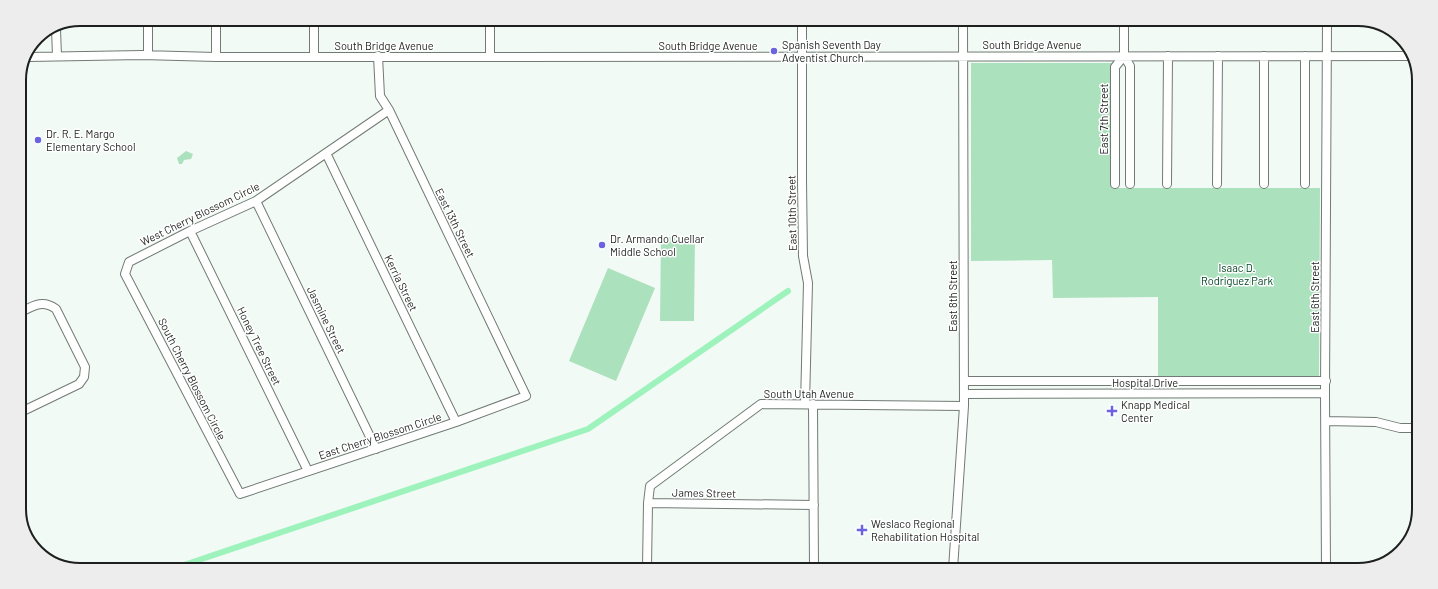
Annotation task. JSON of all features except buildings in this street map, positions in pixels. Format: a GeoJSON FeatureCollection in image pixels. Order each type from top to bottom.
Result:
{"type":"FeatureCollection","features":[{"type":"Feature","properties":{"kind":"street"},"geometry":{"type":"LineString","coordinates":[[148,26],[148,55]]}},
{"type":"Feature","properties":{"kind":"street"},"geometry":{"type":"LineString","coordinates":[[216,26],[216,56]]}},
{"type":"Feature","properties":{"kind":"street"},"geometry":{"type":"LineString","coordinates":[[314,26],[314,57]]}},
{"type":"Feature","properties":{"kind":"street"},"geometry":{"type":"LineString","coordinates":[[490,26],[490,57]]}},
{"type":"Feature","properties":{"kind":"street","name":"East 10th Street"},"geometry":{"type":"LineString","coordinates":[[802,26],[803,256],[808,283],[809,404],[814,505],[814,563]]}},
{"type":"Feature","properties":{"kind":"street","name":"East 8th Street"},"geometry":{"type":"LineString","coordinates":[[953,563],[965,381],[963,26]]}},
{"type":"Feature","properties":{"kind":"street","name":"East 7th Street"},"geometry":{"type":"LineString","coordinates":[[1124,26],[1124,56],[1130,66],[1130,184]]}},
{"type":"Feature","properties":{"kind":"street","name":"East 6th Street"},"geometry":{"type":"LineString","coordinates":[[1326,563],[1325,393],[1327,26]]}},
{"type":"Feature","properties":{"kind":"street"},"geometry":{"type":"LineString","coordinates":[[56,32],[57,56]]}},
{"type":"Feature","properties":{"kind":"street","name":"South Bridge Avenue"},"geometry":{"type":"LineString","coordinates":[[31,57],[148,55],[314,57],[1406,56]]}},
{"type":"Feature","properties":{"kind":"street","name":"East 13th Street"},"geometry":{"type":"LineString","coordinates":[[378,56],[380,96],[389,110],[526,396]]}},
{"type":"Feature","properties":{"kind":"street","name":"East 7th Street"},"geometry":{"type":"LineString","coordinates":[[1115,184],[1115,67],[1124,56]]}},
{"type":"Feature","properties":{"kind":"street"},"geometry":{"type":"LineString","coordinates":[[1167,184],[1168,56]]}},
{"type":"Feature","properties":{"kind":"street"},"geometry":{"type":"LineString","coordinates":[[1217,184],[1218,56]]}},
{"type":"Feature","properties":{"kind":"street"},"geometry":{"type":"LineString","coordinates":[[1264,56],[1264,184]]}},
{"type":"Feature","properties":{"kind":"street"},"geometry":{"type":"LineString","coordinates":[[1305,56],[1305,184]]}},
{"type":"Feature","properties":{"kind":"street","name":"West Cherry Blossom Circle"},"geometry":{"type":"LineString","coordinates":[[126,274],[130,262],[190,231],[256,201],[389,110]]}},
{"type":"Feature","properties":{"kind":"street","name":"Kerria Street"},"geometry":{"type":"LineString","coordinates":[[326,153],[456,422]]}},
{"type":"Feature","properties":{"kind":"street","name":"Jasmine Street"},"geometry":{"type":"LineString","coordinates":[[256,201],[376,449]]}},
{"type":"Feature","properties":{"kind":"street","name":"Honey Tree Street"},"geometry":{"type":"LineString","coordinates":[[190,231],[308,471]]}},
{"type":"Feature","properties":{"kind":"street","name":"South Cherry Blossom Circle"},"geometry":{"type":"LineString","coordinates":[[126,274],[240,494]]}},
{"type":"Feature","properties":{"kind":"street"},"geometry":{"type":"LineString","coordinates":[[26,310],[38,304],[49,304],[56,309],[85,367],[84,377],[79,384],[26,410]]}},
{"type":"Feature","properties":{"kind":"street","name":"Hospital Drive"},"geometry":{"type":"LineString","coordinates":[[965,381],[1326,381]]}},
{"type":"Feature","properties":{"kind":"street","name":"Hospital Drive"},"geometry":{"type":"LineString","coordinates":[[964,394],[1325,393]]}},
{"type":"Feature","properties":{"kind":"street","name":"East Cherry Blossom Circle"},"geometry":{"type":"LineString","coordinates":[[240,494],[456,422],[526,396]]}},
{"type":"Feature","properties":{"kind":"street","name":"South Utah Avenue"},"geometry":{"type":"LineString","coordinates":[[648,503],[650,486],[761,404],[964,406]]}},
{"type":"Feature","properties":{"kind":"street"},"geometry":{"type":"LineString","coordinates":[[1326,421],[1376,422],[1400,428],[1412,428]]}},
{"type":"Feature","properties":{"kind":"street"},"geometry":{"type":"LineString","coordinates":[[647,563],[648,503]]}},
{"type":"Feature","properties":{"kind":"street","name":"James Street"},"geometry":{"type":"LineString","coordinates":[[648,503],[814,505]]}},
{"type":"Feature","properties":{"kind":"green space","name":"Isaac D. Rodriguez Park"},"geometry":{"type":"Polygon","coordinates":[[[971,63],[1113,63],[1114,188],[1320,188],[1319,376],[1158,377],[1158,297],[1053,298],[1052,260],[971,261],[971,63]]]}},
{"type":"Feature","properties":{"kind":"green space"},"geometry":{"type":"Polygon","coordinates":[[[186,151],[193,154],[191,159],[184,160],[182,164],[179,164],[177,158],[186,151]]]}},
{"type":"Feature","properties":{"kind":"green space"},"geometry":{"type":"Polygon","coordinates":[[[661,237],[695,237],[694,321],[660,321],[661,237]]]}},
{"type":"Feature","properties":{"kind":"green space"},"geometry":{"type":"Polygon","coordinates":[[[608,268],[655,288],[616,381],[569,361],[608,268]]]}},
{"type":"Feature","properties":{"kind":"waterway"},"geometry":{"type":"LineString","coordinates":[[190,563],[588,429],[788,291]]}},
{"type":"Feature","properties":{"kind":"place","name":"Spanish Seventh Day Adventist Church"},"geometry":{"type":"Point","coordinates":[774,51]}},
{"type":"Feature","properties":{"kind":"place","name":"Dr. R. E. Margo Elementary School"},"geometry":{"type":"Point","coordinates":[38,140]}},
{"type":"Feature","properties":{"kind":"place","name":"Dr. Armando Cuellar Middle School"},"geometry":{"type":"Point","coordinates":[602,245]}},
{"type":"Feature","properties":{"kind":"place","name":"Knapp Medical Center"},"geometry":{"type":"Point","coordinates":[1112,411]}},
{"type":"Feature","properties":{"kind":"place","name":"Weslaco Regional Rehabilitation Hospital"},"geometry":{"type":"Point","coordinates":[862,530]}}]}
